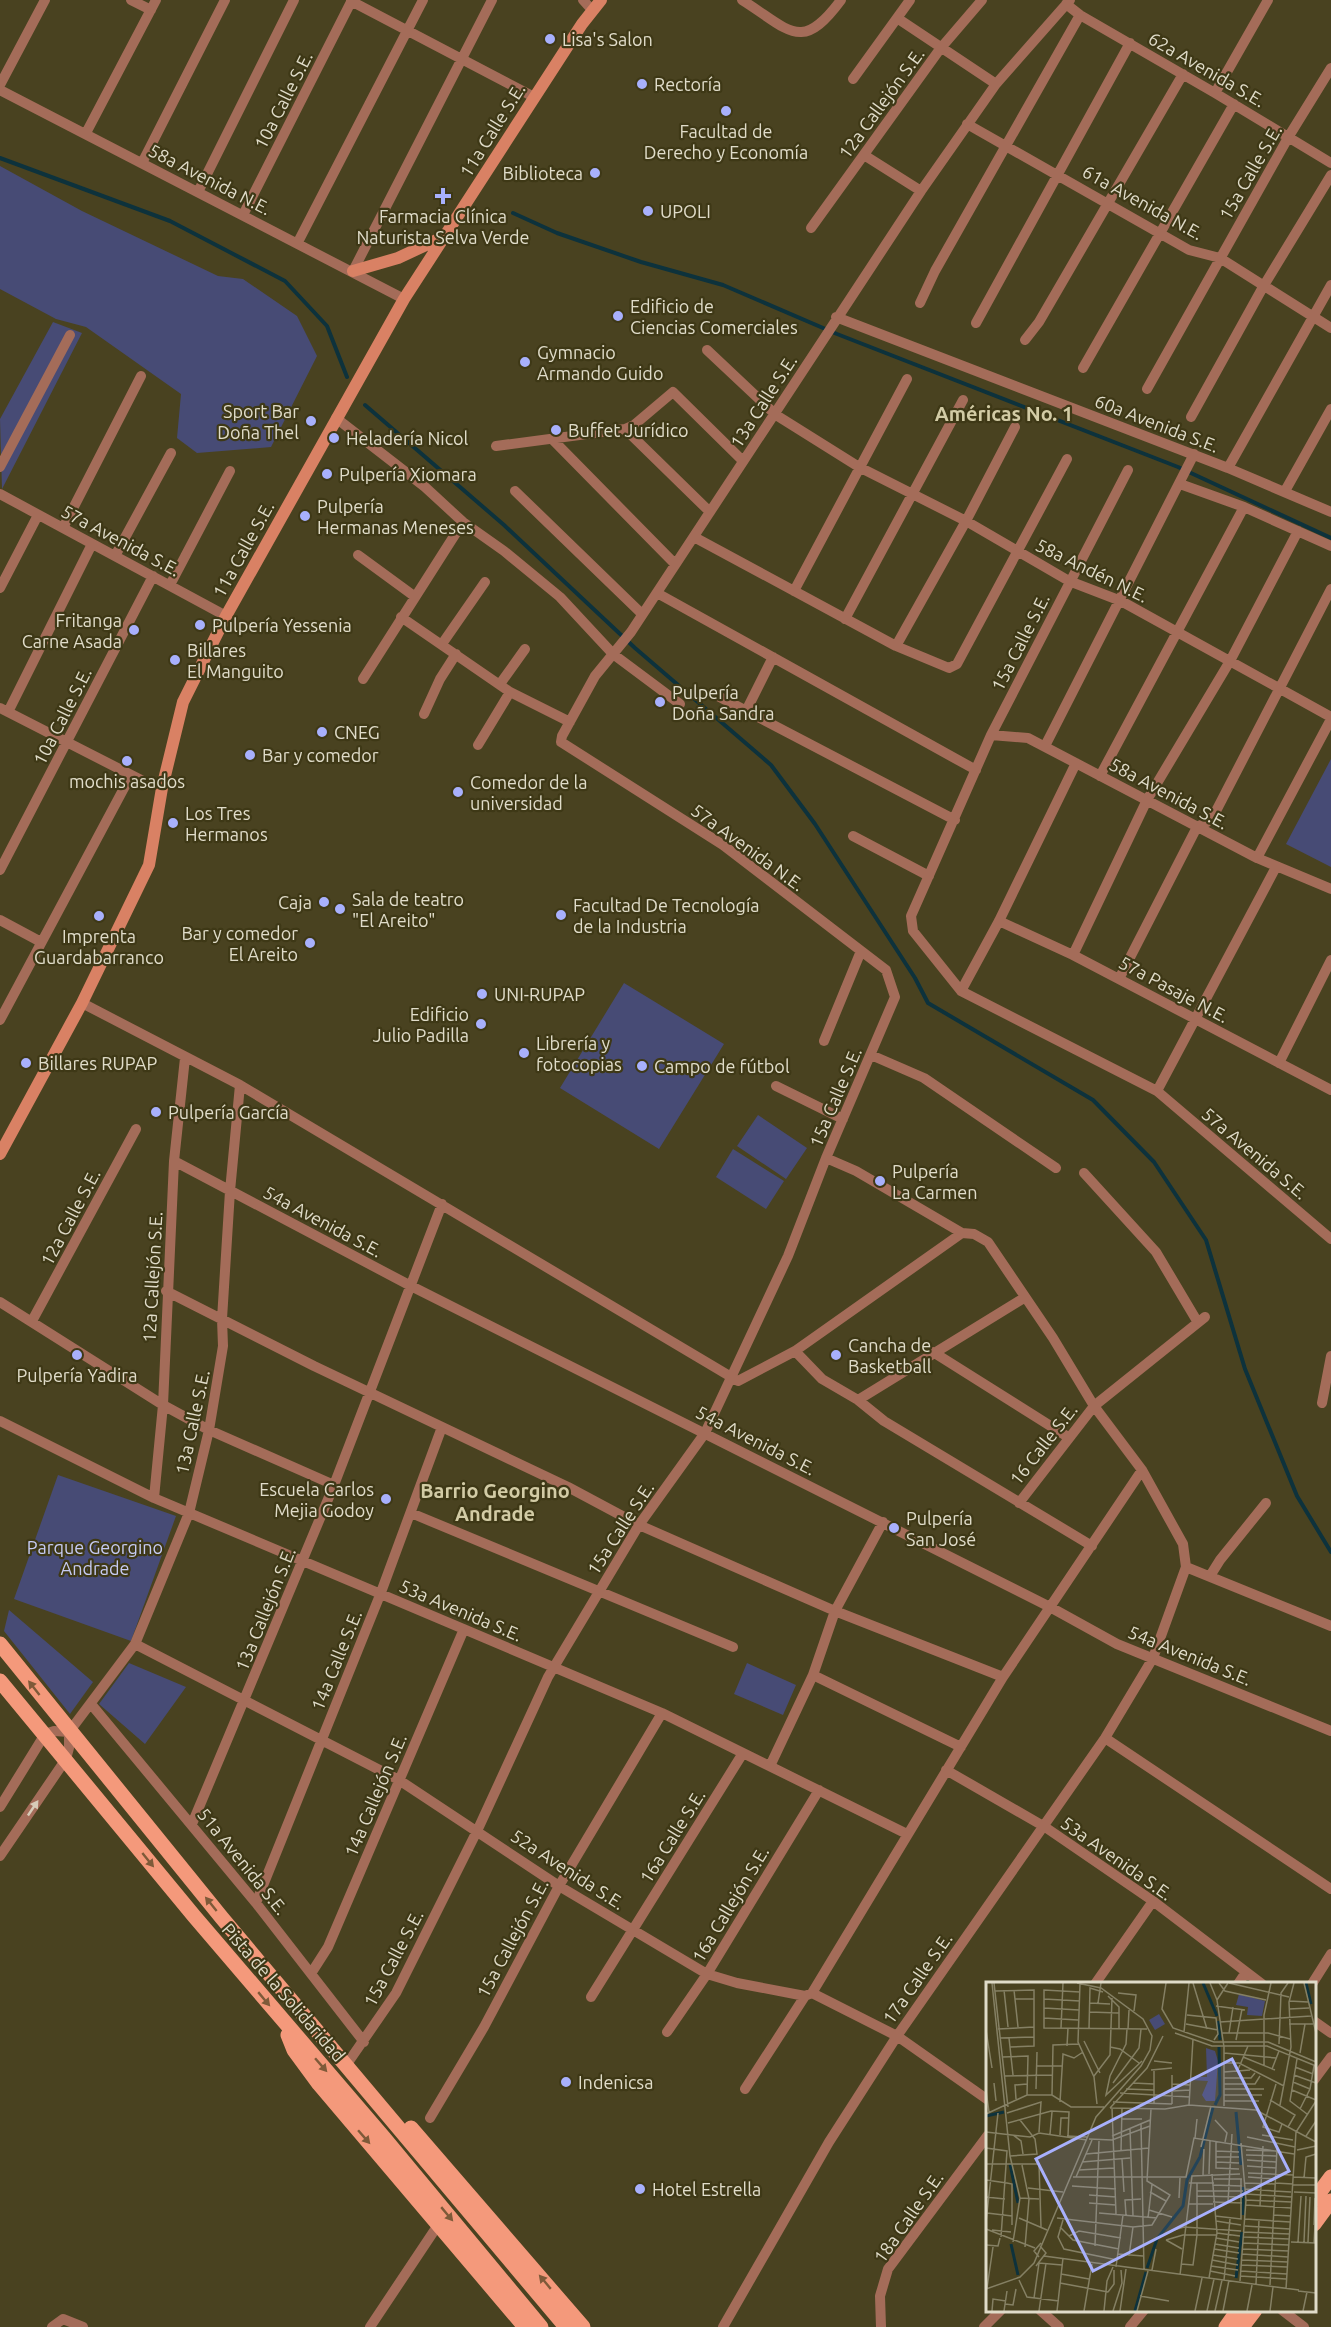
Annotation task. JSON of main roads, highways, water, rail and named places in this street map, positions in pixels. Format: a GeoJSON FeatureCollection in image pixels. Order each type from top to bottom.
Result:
{"type":"FeatureCollection","features":[{"type":"Feature","properties":{"kind":"main road","name":"Pista de la Solidaridad"},"geometry":{"type":"LineString","coordinates":[[0,1644],[222,1918],[566,2327]]}},
{"type":"Feature","properties":{"kind":"main road","name":"Pista de la Solidaridad"},"geometry":{"type":"LineString","coordinates":[[0,1681],[541,2327]]}},
{"type":"Feature","properties":{"kind":"main road"},"geometry":{"type":"LineString","coordinates":[[283,2021],[294,2050],[308,2069],[525,2327]]}},
{"type":"Feature","properties":{"kind":"main road","name":"Pista de la Solidaridad"},"geometry":{"type":"LineString","coordinates":[[370,2093],[420,2136],[583,2327]]}},
{"type":"Feature","properties":{"kind":"main road"},"geometry":{"type":"LineString","coordinates":[[1316,2197],[1331,2177]]}},
{"type":"Feature","properties":{"kind":"main road"},"geometry":{"type":"LineString","coordinates":[[1316,2221],[1331,2201]]}},
{"type":"Feature","properties":{"kind":"main road"},"geometry":{"type":"LineString","coordinates":[[1226,2327],[1237,2312]]}},
{"type":"Feature","properties":{"kind":"main road"},"geometry":{"type":"LineString","coordinates":[[1242,2327],[1253,2312]]}},
{"type":"Feature","properties":{"kind":"waterway"},"geometry":{"type":"LineString","coordinates":[[0,158],[170,221],[285,281],[327,326],[347,377]]}},
{"type":"Feature","properties":{"kind":"waterway"},"geometry":{"type":"LineString","coordinates":[[513,213],[557,233],[641,262],[723,285],[837,334],[1178,467],[1331,538]]}},
{"type":"Feature","properties":{"kind":"waterway"},"geometry":{"type":"LineString","coordinates":[[365,405],[504,525],[635,648],[771,765],[815,824],[915,978],[928,1003],[1093,1100],[1154,1162],[1206,1240],[1245,1369],[1297,1496],[1331,1552]]}},
{"type":"Feature","properties":{"kind":"place","name":"Lisa's Salon"},"geometry":{"type":"Point","coordinates":[550,39]}},
{"type":"Feature","properties":{"kind":"place","name":"Rectoría"},"geometry":{"type":"Point","coordinates":[642,84]}},
{"type":"Feature","properties":{"kind":"place","name":"Facultad de Derecho y Economía"},"geometry":{"type":"Point","coordinates":[726,111]}},
{"type":"Feature","properties":{"kind":"place","name":"Biblioteca"},"geometry":{"type":"Point","coordinates":[595,173]}},
{"type":"Feature","properties":{"kind":"place","name":"Farmacia Clínica Naturista Selva Verde"},"geometry":{"type":"Point","coordinates":[443,196]}},
{"type":"Feature","properties":{"kind":"place","name":"UPOLI"},"geometry":{"type":"Point","coordinates":[648,211]}},
{"type":"Feature","properties":{"kind":"place","name":"Edificio de Ciencias Comerciales"},"geometry":{"type":"Point","coordinates":[618,316]}},
{"type":"Feature","properties":{"kind":"place","name":"Gymnacio Armando Guido"},"geometry":{"type":"Point","coordinates":[525,362]}},
{"type":"Feature","properties":{"kind":"place","name":"Sport Bar Doña Thel"},"geometry":{"type":"Point","coordinates":[311,421]}},
{"type":"Feature","properties":{"kind":"place","name":"Buffet Jurídico"},"geometry":{"type":"Point","coordinates":[556,430]}},
{"type":"Feature","properties":{"kind":"place","name":"Heladería Nicol"},"geometry":{"type":"Point","coordinates":[334,438]}},
{"type":"Feature","properties":{"kind":"place","name":"Pulpería Xiomara"},"geometry":{"type":"Point","coordinates":[327,474]}},
{"type":"Feature","properties":{"kind":"place","name":"Pulpería Hermanas Meneses"},"geometry":{"type":"Point","coordinates":[305,516]}},
{"type":"Feature","properties":{"kind":"place","name":"Pulpería Yessenia"},"geometry":{"type":"Point","coordinates":[200,625]}},
{"type":"Feature","properties":{"kind":"place","name":"Fritanga Carne Asada"},"geometry":{"type":"Point","coordinates":[134,630]}},
{"type":"Feature","properties":{"kind":"place","name":"Billares El Manguito"},"geometry":{"type":"Point","coordinates":[175,660]}},
{"type":"Feature","properties":{"kind":"place","name":"Pulpería Doña Sandra"},"geometry":{"type":"Point","coordinates":[660,702]}},
{"type":"Feature","properties":{"kind":"place","name":"CNEG"},"geometry":{"type":"Point","coordinates":[322,732]}},
{"type":"Feature","properties":{"kind":"place","name":"Bar y comedor"},"geometry":{"type":"Point","coordinates":[250,755]}},
{"type":"Feature","properties":{"kind":"place","name":"mochis asados"},"geometry":{"type":"Point","coordinates":[127,761]}},
{"type":"Feature","properties":{"kind":"place","name":"Comedor de la universidad"},"geometry":{"type":"Point","coordinates":[458,792]}},
{"type":"Feature","properties":{"kind":"place","name":"Los Tres Hermanos"},"geometry":{"type":"Point","coordinates":[173,823]}},
{"type":"Feature","properties":{"kind":"place","name":"Caja"},"geometry":{"type":"Point","coordinates":[324,902]}},
{"type":"Feature","properties":{"kind":"place","name":"Sala de teatro \"El Areito\""},"geometry":{"type":"Point","coordinates":[340,909]}},
{"type":"Feature","properties":{"kind":"place","name":"Facultad De Tecnología de la Industria"},"geometry":{"type":"Point","coordinates":[561,915]}},
{"type":"Feature","properties":{"kind":"place","name":"Imprenta Guardabarranco"},"geometry":{"type":"Point","coordinates":[99,916]}},
{"type":"Feature","properties":{"kind":"place","name":"Bar y comedor El Areito"},"geometry":{"type":"Point","coordinates":[310,943]}},
{"type":"Feature","properties":{"kind":"place","name":"UNI-RUPAP"},"geometry":{"type":"Point","coordinates":[482,994]}},
{"type":"Feature","properties":{"kind":"place","name":"Edificio Julio Padilla"},"geometry":{"type":"Point","coordinates":[481,1024]}},
{"type":"Feature","properties":{"kind":"place","name":"Librería y fotocopias"},"geometry":{"type":"Point","coordinates":[524,1053]}},
{"type":"Feature","properties":{"kind":"place","name":"Billares RUPAP"},"geometry":{"type":"Point","coordinates":[26,1063]}},
{"type":"Feature","properties":{"kind":"place","name":"Campo de fútbol"},"geometry":{"type":"Point","coordinates":[642,1066]}},
{"type":"Feature","properties":{"kind":"place","name":"Pulpería García"},"geometry":{"type":"Point","coordinates":[156,1112]}},
{"type":"Feature","properties":{"kind":"place","name":"Pulpería La Carmen"},"geometry":{"type":"Point","coordinates":[880,1181]}},
{"type":"Feature","properties":{"kind":"place","name":"Pulpería Yadira"},"geometry":{"type":"Point","coordinates":[77,1355]}},
{"type":"Feature","properties":{"kind":"place","name":"Cancha de Basketball"},"geometry":{"type":"Point","coordinates":[836,1355]}},
{"type":"Feature","properties":{"kind":"place","name":"Escuela Carlos Mejia Godoy"},"geometry":{"type":"Point","coordinates":[386,1499]}},
{"type":"Feature","properties":{"kind":"place","name":"Pulpería San José"},"geometry":{"type":"Point","coordinates":[894,1528]}},
{"type":"Feature","properties":{"kind":"place","name":"Indenicsa"},"geometry":{"type":"Point","coordinates":[566,2082]}},
{"type":"Feature","properties":{"kind":"place","name":"Hotel Estrella"},"geometry":{"type":"Point","coordinates":[640,2189]}},
{"type":"Feature","properties":{"kind":"district","name":"Américas No. 1"},"geometry":{"type":"Point","coordinates":[1004,413]}},
{"type":"Feature","properties":{"kind":"district","name":"Barrio Georgino Andrade"},"geometry":{"type":"Point","coordinates":[495,1502]}},
{"type":"Feature","properties":{"kind":"park label","name":"Parque Georgino Andrade"},"geometry":{"type":"Point","coordinates":[95,1557]}}]}
